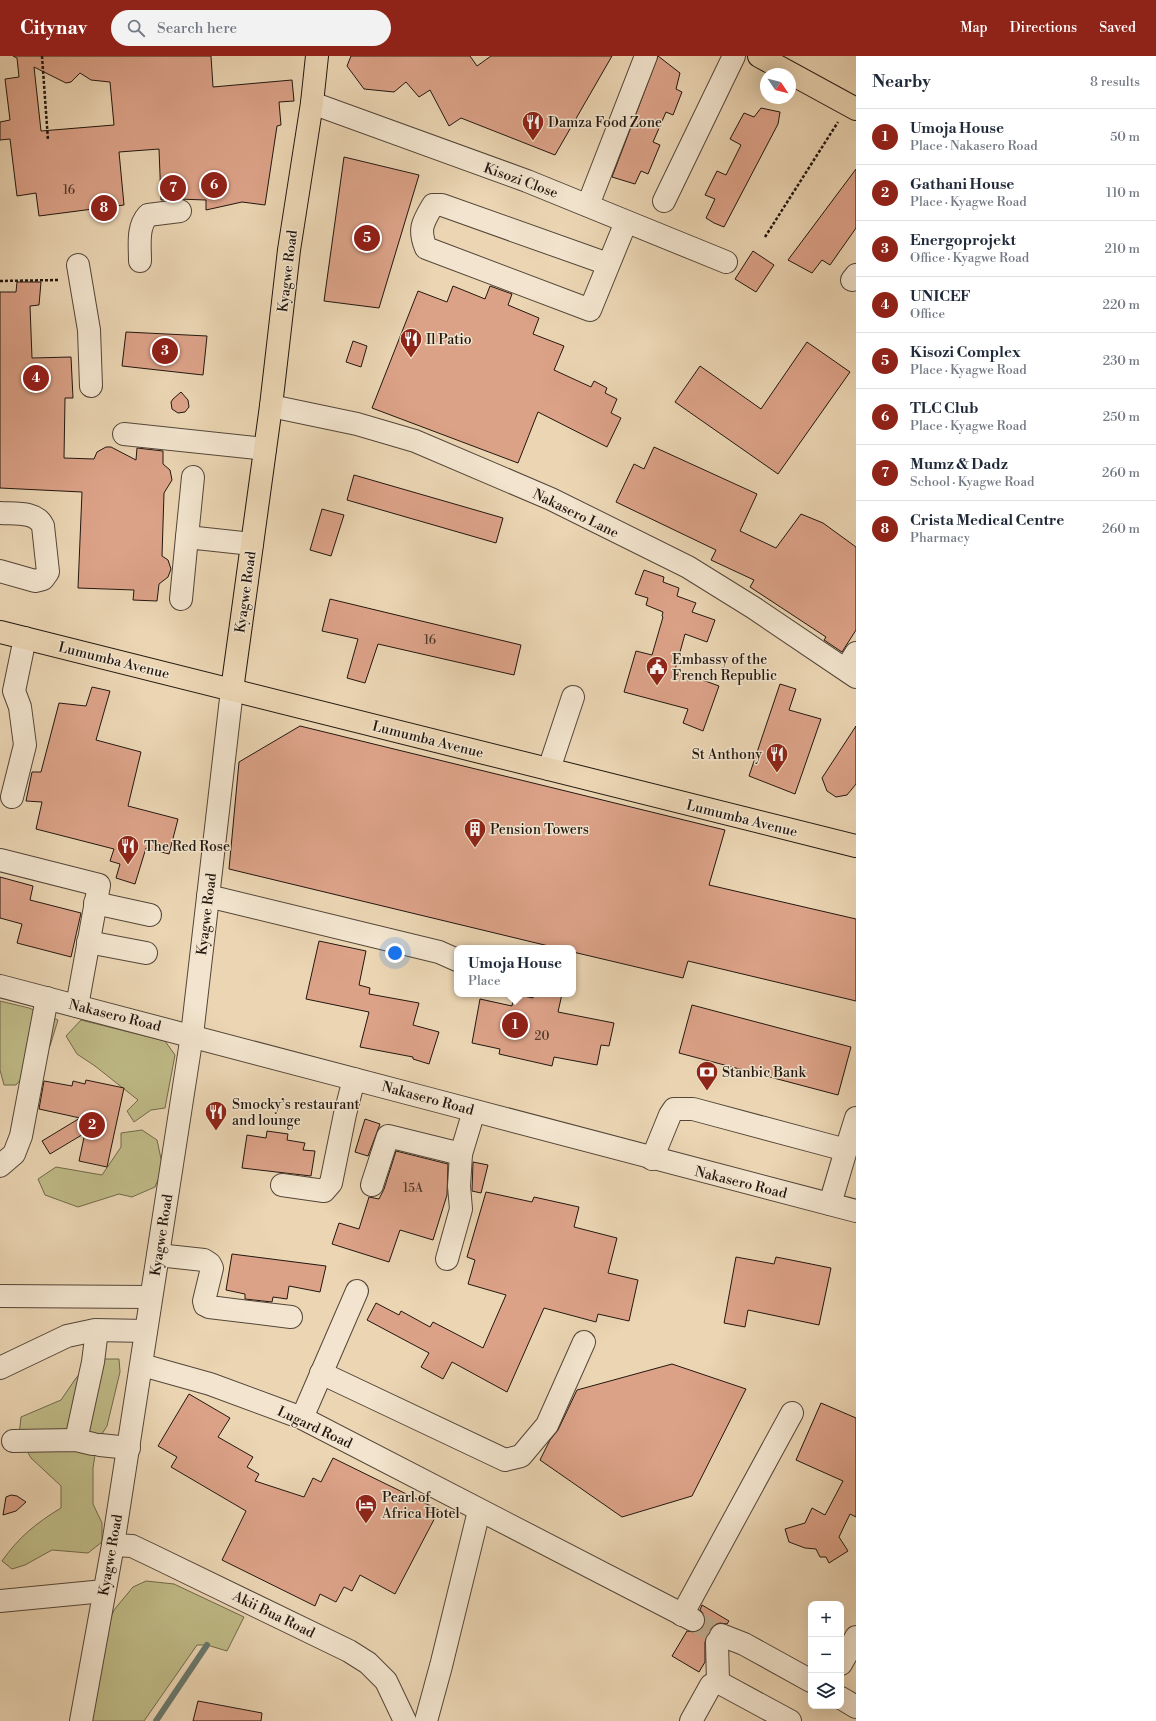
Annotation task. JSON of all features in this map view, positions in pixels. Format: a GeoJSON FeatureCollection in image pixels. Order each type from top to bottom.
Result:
{"type":"FeatureCollection","features":[{"type":"Feature","properties":{"kind":"main road","name":"Kyagwe Road"},"geometry":{"type":"LineString","coordinates":[[232,690],[271,406],[290,250],[318,56]]}},
{"type":"Feature","properties":{"kind":"main road"},"geometry":{"type":"LineString","coordinates":[[759,56],[853,107]]}},
{"type":"Feature","properties":{"kind":"main road","name":"Lumumba Avenue"},"geometry":{"type":"LineString","coordinates":[[0,632],[856,846]]}},
{"type":"Feature","properties":{"kind":"street"},"geometry":{"type":"LineString","coordinates":[[588,205],[646,56]]}},
{"type":"Feature","properties":{"kind":"street"},"geometry":{"type":"LineString","coordinates":[[664,201],[734,56]]}},
{"type":"Feature","properties":{"kind":"street","name":"Kisozi Close"},"geometry":{"type":"LineString","coordinates":[[312,103],[588,205],[622,231],[726,262]]}},
{"type":"Feature","properties":{"kind":"street"},"geometry":{"type":"LineString","coordinates":[[608,264],[442,205],[433,205],[423,222],[421,237],[426,248],[590,310],[622,231]]}},
{"type":"Feature","properties":{"kind":"street"},"geometry":{"type":"LineString","coordinates":[[140,261],[140,228],[142,222],[148,215],[180,211]]}},
{"type":"Feature","properties":{"kind":"street"},"geometry":{"type":"LineString","coordinates":[[78,265],[89,330],[92,386]]}},
{"type":"Feature","properties":{"kind":"street","name":"Nakasero Lane"},"geometry":{"type":"LineString","coordinates":[[271,406],[357,424],[415,441],[551,499],[688,567],[754,608],[853,666]]}},
{"type":"Feature","properties":{"kind":"street"},"geometry":{"type":"LineString","coordinates":[[124,434],[265,449]]}},
{"type":"Feature","properties":{"kind":"street"},"geometry":{"type":"LineString","coordinates":[[181,599],[194,477]]}},
{"type":"Feature","properties":{"kind":"street"},"geometry":{"type":"LineString","coordinates":[[0,513],[34,516],[40,520],[43,526],[48,572],[43,579],[35,581],[0,571]]}},
{"type":"Feature","properties":{"kind":"street"},"geometry":{"type":"LineString","coordinates":[[187,537],[252,544]]}},
{"type":"Feature","properties":{"kind":"street"},"geometry":{"type":"LineString","coordinates":[[12,797],[25,745],[20,707],[14,691],[25,638]]}},
{"type":"Feature","properties":{"kind":"street","name":"Kyagwe Road"},"geometry":{"type":"LineString","coordinates":[[81,1721],[129,1448],[192,1035],[232,690]]}},
{"type":"Feature","properties":{"kind":"street"},"geometry":{"type":"LineString","coordinates":[[549,769],[573,697]]}},
{"type":"Feature","properties":{"kind":"street"},"geometry":{"type":"LineString","coordinates":[[0,860],[99,885],[77,1006]]}},
{"type":"Feature","properties":{"kind":"street"},"geometry":{"type":"LineString","coordinates":[[208,896],[439,952],[454,959]]}},
{"type":"Feature","properties":{"kind":"street"},"geometry":{"type":"LineString","coordinates":[[95,903],[150,915]]}},
{"type":"Feature","properties":{"kind":"street"},"geometry":{"type":"LineString","coordinates":[[88,942],[146,952]]}},
{"type":"Feature","properties":{"kind":"street","name":"Nakasero Road"},"geometry":{"type":"LineString","coordinates":[[0,986],[192,1035],[652,1159],[856,1211]]}},
{"type":"Feature","properties":{"kind":"street"},"geometry":{"type":"LineString","coordinates":[[0,1166],[14,1154],[21,1136],[47,998]]}},
{"type":"Feature","properties":{"kind":"street"},"geometry":{"type":"LineString","coordinates":[[282,1185],[324,1191],[331,1183],[345,1114],[354,1079]]}},
{"type":"Feature","properties":{"kind":"street"},"geometry":{"type":"LineString","coordinates":[[652,1159],[670,1115],[674,1109],[681,1108],[846,1150]]}},
{"type":"Feature","properties":{"kind":"street"},"geometry":{"type":"LineString","coordinates":[[447,1259],[461,1209],[459,1186],[461,1154],[474,1111]]}},
{"type":"Feature","properties":{"kind":"street"},"geometry":{"type":"LineString","coordinates":[[830,1204],[856,1118]]}},
{"type":"Feature","properties":{"kind":"street"},"geometry":{"type":"LineString","coordinates":[[372,1185],[388,1136],[461,1154]]}},
{"type":"Feature","properties":{"kind":"street"},"geometry":{"type":"LineString","coordinates":[[158,1255],[204,1260],[210,1264],[212,1268],[204,1301],[205,1305],[209,1308],[291,1317]]}},
{"type":"Feature","properties":{"kind":"street"},"geometry":{"type":"LineString","coordinates":[[302,1418],[357,1291]]}},
{"type":"Feature","properties":{"kind":"street"},"geometry":{"type":"LineString","coordinates":[[0,1296],[152,1297]]}},
{"type":"Feature","properties":{"kind":"street"},"geometry":{"type":"LineString","coordinates":[[0,1368],[67,1336],[95,1330],[146,1331]]}},
{"type":"Feature","properties":{"kind":"street"},"geometry":{"type":"LineString","coordinates":[[90,1443],[93,1362],[96,1338]]}},
{"type":"Feature","properties":{"kind":"street"},"geometry":{"type":"LineString","coordinates":[[321,1373],[504,1460],[521,1456],[548,1424],[584,1342]]}},
{"type":"Feature","properties":{"kind":"street","name":"Lugard Road"},"geometry":{"type":"LineString","coordinates":[[142,1364],[210,1384],[302,1418],[688,1618],[792,1413]]}},
{"type":"Feature","properties":{"kind":"street"},"geometry":{"type":"LineString","coordinates":[[13,1441],[90,1443],[129,1448]]}},
{"type":"Feature","properties":{"kind":"street"},"geometry":{"type":"LineString","coordinates":[[426,1721],[479,1511]]}},
{"type":"Feature","properties":{"kind":"street","name":"Akii Bua Road"},"geometry":{"type":"LineString","coordinates":[[113,1545],[132,1546],[349,1651],[368,1663],[386,1681],[405,1721]]}},
{"type":"Feature","properties":{"kind":"street"},"geometry":{"type":"LineString","coordinates":[[0,1602],[104,1591]]}},
{"type":"Feature","properties":{"kind":"street"},"geometry":{"type":"LineString","coordinates":[[844,1658],[856,1636]]}},
{"type":"Feature","properties":{"kind":"street"},"geometry":{"type":"LineString","coordinates":[[718,1682],[719,1638],[744,1644],[808,1679]]}},
{"type":"Feature","properties":{"kind":"street"},"geometry":{"type":"LineString","coordinates":[[718,1682],[760,1714],[790,1721]]}},
{"type":"Feature","properties":{"kind":"street"},"geometry":{"type":"LineString","coordinates":[[691,1721],[711,1685],[718,1682]]}},
{"type":"Feature","properties":{"kind":"street"},"geometry":{"type":"LineString","coordinates":[[844,1700],[856,1707]]}},
{"type":"Feature","properties":{"kind":"path"},"geometry":{"type":"LineString","coordinates":[[42,56],[48,140]]}},
{"type":"Feature","properties":{"kind":"path"},"geometry":{"type":"LineString","coordinates":[[765,237],[853,107]]}},
{"type":"Feature","properties":{"kind":"path"},"geometry":{"type":"LineString","coordinates":[[0,281],[62,280]]}},
{"type":"Feature","properties":{"kind":"shaded area"},"geometry":{"type":"Polygon","coordinates":[[[0,1001],[29,1008],[58,1020],[50,1046],[16,1085],[4,1085],[0,1070],[0,1001]]]}},
{"type":"Feature","properties":{"kind":"shaded area"},"geometry":{"type":"Polygon","coordinates":[[[81,1020],[165,1041],[175,1055],[165,1108],[151,1110],[134,1122],[127,1111],[138,1100],[95,1066],[77,1054],[66,1036],[81,1020]]]}},
{"type":"Feature","properties":{"kind":"shaded area"},"geometry":{"type":"Polygon","coordinates":[[[142,1130],[157,1140],[163,1168],[155,1187],[132,1197],[119,1194],[78,1207],[45,1195],[38,1179],[56,1167],[102,1175],[121,1147],[121,1133],[142,1130]]]}},
{"type":"Feature","properties":{"kind":"shaded area"},"geometry":{"type":"Polygon","coordinates":[[[93,1359],[119,1359],[120,1372],[107,1426],[97,1442],[93,1468],[93,1504],[102,1523],[102,1542],[88,1553],[52,1550],[25,1565],[12,1569],[2,1561],[8,1552],[28,1531],[61,1508],[61,1486],[31,1458],[19,1436],[21,1417],[61,1400],[76,1378],[93,1359]]]}},
{"type":"Feature","properties":{"kind":"shaded area"},"geometry":{"type":"Polygon","coordinates":[[[146,1581],[174,1584],[244,1617],[227,1651],[207,1645],[197,1645],[144,1721],[83,1721],[92,1662],[114,1610],[133,1587],[146,1581]]]}},
{"type":"Feature","properties":{"kind":"building"},"geometry":{"type":"Polygon","coordinates":[[[13,56],[211,56],[213,87],[292,80],[294,101],[279,102],[281,125],[277,126],[265,205],[242,202],[206,210],[206,200],[161,200],[159,149],[119,152],[124,205],[39,216],[36,193],[17,196],[10,139],[0,140],[0,122],[10,120],[5,79],[19,77],[17,58],[13,56]],[[34,67],[41,131],[114,125],[110,82],[91,80],[80,73],[71,82],[66,83],[34,67]]]}},
{"type":"Feature","properties":{"kind":"building"},"geometry":{"type":"Polygon","coordinates":[[[351,56],[470,56],[477,66],[491,56],[612,56],[555,155],[461,118],[449,126],[430,90],[419,97],[406,82],[394,92],[364,89],[347,66],[351,56]]]}},
{"type":"Feature","properties":{"kind":"building"},"geometry":{"type":"Polygon","coordinates":[[[658,56],[680,73],[676,89],[682,92],[673,115],[666,112],[653,142],[660,145],[648,174],[641,171],[635,184],[612,177],[658,56]]]}},
{"type":"Feature","properties":{"kind":"building"},"geometry":{"type":"Polygon","coordinates":[[[761,108],[780,112],[778,124],[724,227],[706,218],[715,199],[705,195],[717,171],[726,175],[741,145],[730,139],[744,113],[754,117],[761,108]]]}},
{"type":"Feature","properties":{"kind":"building"},"geometry":{"type":"Polygon","coordinates":[[[344,157],[419,175],[379,308],[324,301],[344,157]]]}},
{"type":"Feature","properties":{"kind":"building"},"geometry":{"type":"Polygon","coordinates":[[[856,169],[856,228],[830,265],[822,260],[812,273],[788,260],[856,169]]]}},
{"type":"Feature","properties":{"kind":"building"},"geometry":{"type":"Polygon","coordinates":[[[753,251],[774,265],[756,292],[735,279],[753,251]]]}},
{"type":"Feature","properties":{"kind":"building"},"geometry":{"type":"Polygon","coordinates":[[[17,282],[41,282],[39,305],[30,306],[32,358],[71,357],[73,398],[65,398],[64,458],[94,459],[97,452],[106,447],[111,447],[136,460],[137,448],[163,451],[163,464],[170,470],[172,480],[164,493],[162,556],[168,560],[171,569],[168,577],[159,584],[157,601],[133,600],[134,590],[78,588],[82,492],[0,488],[0,292],[16,292],[17,282]]]}},
{"type":"Feature","properties":{"kind":"building"},"geometry":{"type":"Polygon","coordinates":[[[453,286],[485,299],[490,286],[512,294],[508,305],[539,318],[533,334],[564,346],[554,370],[591,387],[594,381],[607,388],[605,393],[617,399],[611,413],[621,418],[607,447],[538,412],[518,463],[372,408],[418,291],[447,302],[453,286]]]}},
{"type":"Feature","properties":{"kind":"building"},"geometry":{"type":"Polygon","coordinates":[[[126,332],[207,336],[203,375],[122,366],[126,332]]]}},
{"type":"Feature","properties":{"kind":"building"},"geometry":{"type":"Polygon","coordinates":[[[353,341],[367,346],[361,367],[346,362],[353,341]]]}},
{"type":"Feature","properties":{"kind":"building"},"geometry":{"type":"Polygon","coordinates":[[[807,342],[850,372],[778,474],[675,402],[700,366],[761,409],[807,342]]]}},
{"type":"Feature","properties":{"kind":"building"},"geometry":{"type":"Polygon","coordinates":[[[181,392],[188,400],[189,407],[185,412],[178,413],[172,409],[171,402],[181,392]]]}},
{"type":"Feature","properties":{"kind":"building"},"geometry":{"type":"Polygon","coordinates":[[[654,447],[757,494],[740,531],[776,548],[801,514],[823,523],[856,547],[856,630],[842,652],[824,640],[826,637],[750,587],[754,580],[711,560],[716,550],[616,502],[634,464],[644,469],[654,447]]]}},
{"type":"Feature","properties":{"kind":"building"},"geometry":{"type":"Polygon","coordinates":[[[354,475],[503,518],[496,543],[347,500],[354,475]]]}},
{"type":"Feature","properties":{"kind":"building"},"geometry":{"type":"Polygon","coordinates":[[[322,509],[344,515],[331,556],[310,550],[322,509]]]}},
{"type":"Feature","properties":{"kind":"building"},"geometry":{"type":"Polygon","coordinates":[[[644,570],[664,577],[663,582],[679,588],[677,596],[696,603],[692,612],[715,620],[707,642],[685,634],[675,670],[719,686],[703,731],[683,723],[688,709],[624,692],[636,651],[652,655],[663,617],[663,612],[646,605],[648,598],[635,594],[644,570]]]}},
{"type":"Feature","properties":{"kind":"building"},"geometry":{"type":"Polygon","coordinates":[[[330,599],[521,645],[514,675],[378,644],[365,683],[347,678],[358,639],[322,631],[330,599]]]}},
{"type":"Feature","properties":{"kind":"building"},"geometry":{"type":"Polygon","coordinates":[[[780,684],[796,689],[789,710],[821,719],[795,794],[749,776],[780,684]]]}},
{"type":"Feature","properties":{"kind":"building"},"geometry":{"type":"Polygon","coordinates":[[[92,687],[110,691],[96,740],[141,752],[128,806],[178,819],[169,854],[146,848],[135,884],[116,878],[120,864],[110,861],[114,849],[36,829],[42,802],[26,801],[32,772],[41,772],[59,703],[86,706],[92,687]]]}},
{"type":"Feature","properties":{"kind":"building","name":"Pension Towers"},"geometry":{"type":"Polygon","coordinates":[[[300,726],[725,830],[709,885],[856,919],[856,1001],[688,961],[683,978],[576,953],[576,945],[545,945],[229,869],[239,762],[300,726]]]}},
{"type":"Feature","properties":{"kind":"building"},"geometry":{"type":"Polygon","coordinates":[[[856,726],[856,784],[847,795],[836,797],[827,791],[822,778],[856,726]]]}},
{"type":"Feature","properties":{"kind":"building"},"geometry":{"type":"Polygon","coordinates":[[[0,877],[33,886],[30,900],[81,913],[71,957],[17,943],[22,924],[0,918],[0,877]]]}},
{"type":"Feature","properties":{"kind":"building"},"geometry":{"type":"Polygon","coordinates":[[[319,941],[366,951],[359,985],[370,988],[369,994],[419,1003],[413,1025],[439,1032],[429,1064],[413,1059],[413,1057],[360,1047],[369,1012],[306,999],[319,941]]]}},
{"type":"Feature","properties":{"kind":"building"},"geometry":{"type":"Polygon","coordinates":[[[514,997],[561,997],[558,1012],[614,1023],[609,1046],[601,1045],[597,1065],[554,1057],[552,1066],[499,1054],[500,1049],[472,1043],[480,999],[512,1006],[514,997]]]}},
{"type":"Feature","properties":{"kind":"building"},"geometry":{"type":"Polygon","coordinates":[[[692,1005],[851,1047],[838,1095],[679,1053],[692,1005]]]}},
{"type":"Feature","properties":{"kind":"building"},"geometry":{"type":"Polygon","coordinates":[[[86,1080],[124,1088],[107,1167],[79,1161],[85,1133],[50,1154],[42,1141],[80,1118],[39,1109],[44,1081],[72,1086],[73,1081],[85,1084],[86,1080]]]}},
{"type":"Feature","properties":{"kind":"building"},"geometry":{"type":"Polygon","coordinates":[[[365,1119],[380,1124],[368,1156],[355,1152],[365,1119]]]}},
{"type":"Feature","properties":{"kind":"building"},"geometry":{"type":"Polygon","coordinates":[[[267,1131],[288,1134],[287,1140],[305,1143],[303,1150],[315,1151],[311,1176],[242,1168],[247,1135],[266,1138],[267,1131]]]}},
{"type":"Feature","properties":{"kind":"building"},"geometry":{"type":"Polygon","coordinates":[[[396,1151],[448,1164],[447,1195],[433,1240],[400,1230],[389,1262],[332,1244],[339,1223],[359,1229],[369,1197],[379,1199],[384,1189],[396,1151]]]}},
{"type":"Feature","properties":{"kind":"building"},"geometry":{"type":"Polygon","coordinates":[[[473,1162],[488,1165],[481,1193],[472,1191],[473,1162]]]}},
{"type":"Feature","properties":{"kind":"building"},"geometry":{"type":"Polygon","coordinates":[[[486,1192],[532,1202],[534,1197],[579,1207],[574,1227],[617,1238],[608,1273],[638,1280],[629,1321],[598,1314],[596,1322],[544,1308],[507,1392],[452,1362],[443,1379],[421,1367],[429,1353],[367,1320],[376,1303],[399,1315],[401,1311],[430,1327],[433,1322],[483,1348],[506,1295],[468,1284],[475,1260],[467,1257],[486,1192]]]}},
{"type":"Feature","properties":{"kind":"building"},"geometry":{"type":"Polygon","coordinates":[[[232,1254],[326,1266],[320,1292],[289,1286],[287,1299],[273,1297],[272,1302],[245,1299],[245,1294],[226,1290],[232,1254]]]}},
{"type":"Feature","properties":{"kind":"building"},"geometry":{"type":"Polygon","coordinates":[[[736,1257],[774,1264],[776,1257],[831,1268],[819,1325],[748,1310],[745,1327],[724,1323],[736,1257]]]}},
{"type":"Feature","properties":{"kind":"building"},"geometry":{"type":"Polygon","coordinates":[[[672,1364],[746,1389],[692,1496],[622,1517],[540,1460],[550,1440],[558,1430],[577,1390],[672,1364]]]}},
{"type":"Feature","properties":{"kind":"building"},"geometry":{"type":"Polygon","coordinates":[[[189,1394],[230,1418],[218,1437],[253,1457],[247,1467],[259,1474],[255,1481],[304,1497],[313,1478],[321,1482],[333,1458],[439,1510],[395,1594],[360,1575],[352,1591],[344,1587],[336,1602],[320,1594],[315,1606],[222,1560],[246,1511],[171,1467],[177,1457],[158,1446],[189,1394]]]}},
{"type":"Feature","properties":{"kind":"building"},"geometry":{"type":"Polygon","coordinates":[[[821,1403],[856,1418],[856,1517],[850,1514],[839,1537],[848,1551],[829,1563],[826,1557],[820,1557],[816,1549],[805,1548],[789,1542],[785,1529],[805,1523],[812,1508],[825,1515],[843,1481],[796,1460],[821,1403]]]}},
{"type":"Feature","properties":{"kind":"building"},"geometry":{"type":"Polygon","coordinates":[[[11,1495],[17,1496],[26,1502],[16,1511],[3,1515],[6,1497],[11,1495]]]}},
{"type":"Feature","properties":{"kind":"building"},"geometry":{"type":"Polygon","coordinates":[[[702,1605],[729,1621],[727,1624],[720,1623],[714,1625],[710,1630],[705,1642],[705,1662],[699,1672],[672,1656],[687,1631],[694,1632],[700,1630],[704,1626],[704,1614],[700,1610],[702,1605]]]}},
{"type":"Feature","properties":{"kind":"building"},"geometry":{"type":"Polygon","coordinates":[[[198,1701],[262,1713],[261,1721],[193,1721],[198,1701]]]}},
{"type":"Feature","properties":{"kind":"waterway"},"geometry":{"type":"LineString","coordinates":[[156,1721],[207,1645]]}},
{"type":"Feature","properties":{"kind":"tunnel"},"geometry":{"type":"LineString","coordinates":[[693,1620],[721,1635]]}},
{"type":"Feature","properties":{"kind":"place","name":"Damza Food Zone"},"geometry":{"type":"Point","coordinates":[533,142]}},
{"type":"Feature","properties":{"kind":"place","name":"TLC Club"},"geometry":{"type":"Point","coordinates":[214,185]}},
{"type":"Feature","properties":{"kind":"place","name":"Mumz & Dadz"},"geometry":{"type":"Point","coordinates":[173,188]}},
{"type":"Feature","properties":{"kind":"place","name":"Crista Medical Centre"},"geometry":{"type":"Point","coordinates":[104,208]}},
{"type":"Feature","properties":{"kind":"place","name":"Kisozi Complex"},"geometry":{"type":"Point","coordinates":[367,238]}},
{"type":"Feature","properties":{"kind":"place","name":"Energoprojekt"},"geometry":{"type":"Point","coordinates":[165,351]}},
{"type":"Feature","properties":{"kind":"place","name":"Il Patio"},"geometry":{"type":"Point","coordinates":[411,358]}},
{"type":"Feature","properties":{"kind":"place","name":"UNICEF"},"geometry":{"type":"Point","coordinates":[36,378]}},
{"type":"Feature","properties":{"kind":"place","name":"Embassy of the French Republic"},"geometry":{"type":"Point","coordinates":[657,686]}},
{"type":"Feature","properties":{"kind":"place","name":"St Anthony"},"geometry":{"type":"Point","coordinates":[777,774]}},
{"type":"Feature","properties":{"kind":"place","name":"Pension Towers"},"geometry":{"type":"Point","coordinates":[475,848]}},
{"type":"Feature","properties":{"kind":"place","name":"The Red Rose"},"geometry":{"type":"Point","coordinates":[128,866]}},
{"type":"Feature","properties":{"kind":"place","name":"Umoja House"},"geometry":{"type":"Point","coordinates":[515,1025]}},
{"type":"Feature","properties":{"kind":"place","name":"Stanbic Bank"},"geometry":{"type":"Point","coordinates":[707,1092]}},
{"type":"Feature","properties":{"kind":"place","name":"Gathani House"},"geometry":{"type":"Point","coordinates":[92,1125]}},
{"type":"Feature","properties":{"kind":"place","name":"Smocky’s restaurant and lounge"},"geometry":{"type":"Point","coordinates":[216,1132]}},
{"type":"Feature","properties":{"kind":"place","name":"Pearl of Africa Hotel"},"geometry":{"type":"Point","coordinates":[366,1524]}}]}
